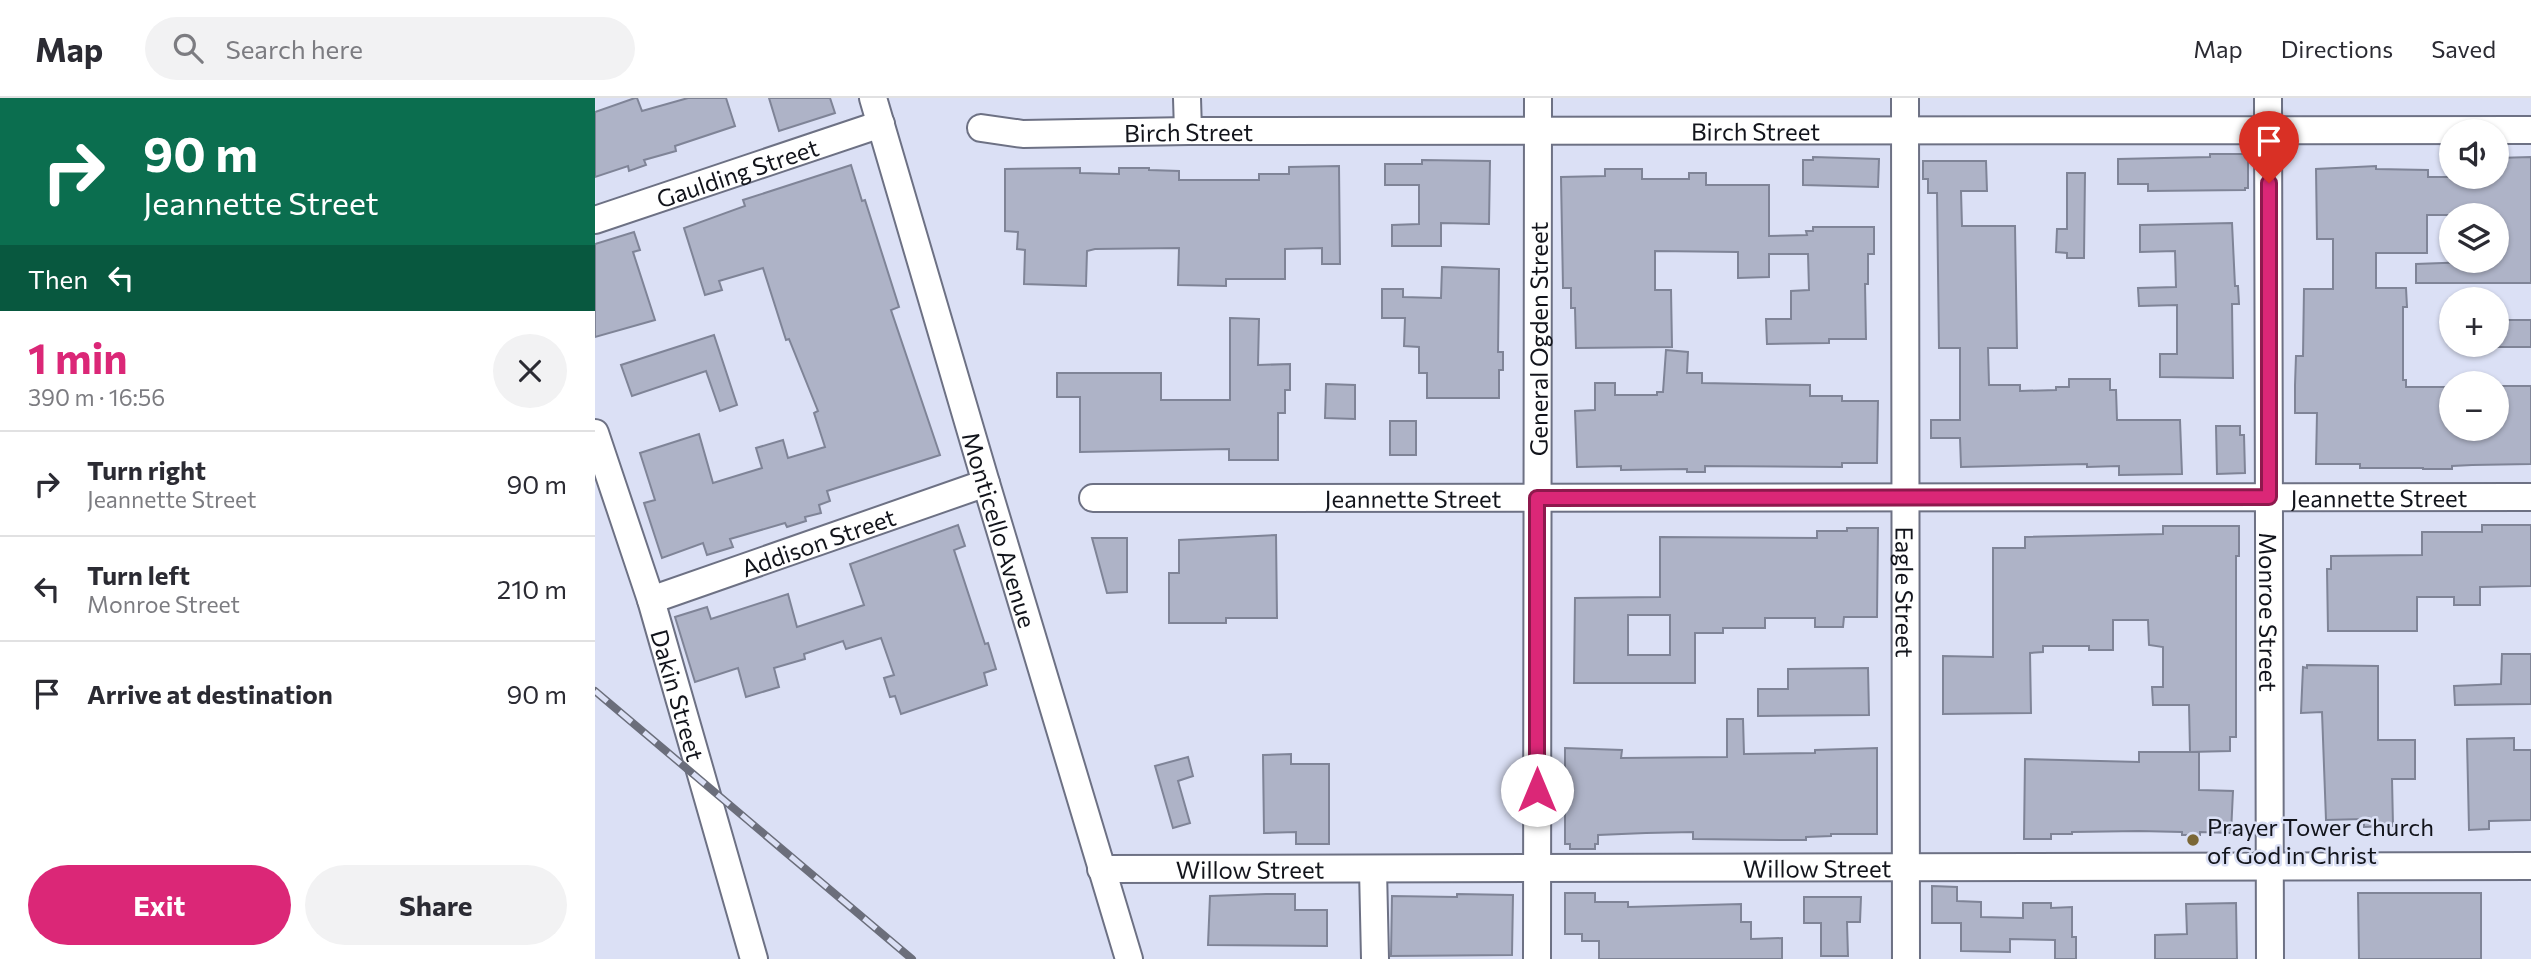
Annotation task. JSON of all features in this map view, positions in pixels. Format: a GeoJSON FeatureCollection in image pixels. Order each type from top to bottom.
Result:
{"type":"FeatureCollection","features":[{"type":"Feature","properties":{"kind":"street","name":"Monticello Avenue"},"geometry":{"type":"LineString","coordinates":[[873,98],[1129,959]]}},
{"type":"Feature","properties":{"kind":"street"},"geometry":{"type":"LineString","coordinates":[[1187,98],[1188,131]]}},
{"type":"Feature","properties":{"kind":"street","name":"General Ogden Street"},"geometry":{"type":"LineString","coordinates":[[1537,959],[1538,98]]}},
{"type":"Feature","properties":{"kind":"street","name":"Eagle Street"},"geometry":{"type":"LineString","coordinates":[[1905,98],[1906,959]]}},
{"type":"Feature","properties":{"kind":"street","name":"Monroe Street"},"geometry":{"type":"LineString","coordinates":[[2268,98],[2270,959]]}},
{"type":"Feature","properties":{"kind":"street","name":"Gaulding Street"},"geometry":{"type":"LineString","coordinates":[[595,220],[881,124]]}},
{"type":"Feature","properties":{"kind":"street","name":"Birch Street"},"geometry":{"type":"LineString","coordinates":[[981,128],[1023,134],[1188,131],[2531,130]]}},
{"type":"Feature","properties":{"kind":"street","name":"Dakin Street"},"geometry":{"type":"LineString","coordinates":[[595,433],[651,600],[754,959]]}},
{"type":"Feature","properties":{"kind":"street","name":"Addison Street"},"geometry":{"type":"LineString","coordinates":[[651,600],[986,483]]}},
{"type":"Feature","properties":{"kind":"street","name":"Jeannette Street"},"geometry":{"type":"LineString","coordinates":[[1093,498],[2531,497]]}},
{"type":"Feature","properties":{"kind":"street","name":"Willow Street"},"geometry":{"type":"LineString","coordinates":[[1101,869],[2531,866]]}},
{"type":"Feature","properties":{"kind":"street"},"geometry":{"type":"LineString","coordinates":[[1373,869],[1375,959]]}},
{"type":"Feature","properties":{"kind":"building"},"geometry":{"type":"Polygon","coordinates":[[[635,98],[642,111],[688,98],[726,98],[735,126],[675,146],[676,151],[644,160],[646,165],[629,171],[628,166],[595,177],[595,112],[635,98]]]}},
{"type":"Feature","properties":{"kind":"building"},"geometry":{"type":"Polygon","coordinates":[[[769,98],[830,98],[835,113],[779,131],[769,98]]]}},
{"type":"Feature","properties":{"kind":"building"},"geometry":{"type":"Polygon","coordinates":[[[2210,154],[2248,154],[2248,188],[2148,191],[2148,184],[2118,184],[2118,159],[2210,157],[2210,154]]]}},
{"type":"Feature","properties":{"kind":"building"},"geometry":{"type":"Polygon","coordinates":[[[1813,157],[1879,159],[1878,187],[1803,185],[1803,160],[1813,160],[1813,157]]]}},
{"type":"Feature","properties":{"kind":"building"},"geometry":{"type":"Polygon","coordinates":[[[2531,157],[2531,283],[2416,283],[2416,264],[2439,263],[2439,273],[2509,273],[2509,203],[2439,203],[2439,215],[2427,215],[2427,253],[2376,253],[2376,288],[2406,288],[2407,307],[2403,307],[2403,380],[2406,380],[2406,387],[2439,387],[2439,441],[2509,441],[2509,386],[2531,386],[2531,464],[2423,469],[2316,464],[2317,413],[2295,413],[2295,385],[2296,356],[2303,356],[2304,289],[2333,289],[2333,239],[2317,239],[2316,169],[2376,166],[2376,169],[2428,170],[2428,177],[2439,177],[2439,189],[2509,189],[2509,158],[2531,157]]]}},
{"type":"Feature","properties":{"kind":"building"},"geometry":{"type":"Polygon","coordinates":[[[1422,160],[1490,161],[1489,224],[1441,223],[1441,246],[1392,246],[1392,225],[1419,224],[1419,185],[1385,185],[1385,164],[1422,164],[1422,160]]]}},
{"type":"Feature","properties":{"kind":"building"},"geometry":{"type":"Polygon","coordinates":[[[1923,161],[1986,161],[1987,191],[1961,191],[1962,226],[2015,226],[2017,348],[1988,348],[1989,385],[2020,385],[2020,391],[2056,390],[2056,387],[2069,387],[2069,379],[2110,379],[2110,390],[2116,390],[2117,420],[2180,420],[2182,474],[2119,475],[2119,466],[2087,467],[2087,464],[1961,467],[1960,438],[1931,438],[1931,420],[1960,420],[1960,348],[1939,348],[1937,193],[1928,193],[1928,179],[1923,179],[1923,161]]]}},
{"type":"Feature","properties":{"kind":"building"},"geometry":{"type":"Polygon","coordinates":[[[851,165],[899,307],[891,310],[940,455],[827,491],[830,501],[819,505],[821,513],[805,517],[806,521],[787,527],[785,523],[730,539],[733,547],[707,555],[703,543],[662,558],[644,503],[655,500],[640,453],[699,434],[713,483],[762,468],[756,448],[783,440],[788,458],[825,447],[814,413],[818,411],[789,339],[786,340],[763,268],[719,281],[722,290],[705,295],[684,228],[745,206],[743,200],[851,165]]]}},
{"type":"Feature","properties":{"kind":"building"},"geometry":{"type":"Polygon","coordinates":[[[1339,166],[1340,264],[1322,264],[1322,248],[1285,249],[1285,279],[1226,279],[1226,286],[1178,285],[1179,248],[1095,249],[1087,251],[1086,286],[1024,284],[1025,250],[1017,249],[1018,232],[1005,231],[1005,169],[1080,168],[1080,173],[1119,174],[1119,168],[1149,168],[1179,171],[1179,180],[1259,180],[1259,174],[1289,174],[1289,167],[1339,166]]]}},
{"type":"Feature","properties":{"kind":"building"},"geometry":{"type":"Polygon","coordinates":[[[1605,169],[1642,169],[1642,179],[1689,179],[1689,173],[1706,173],[1706,185],[1769,185],[1769,236],[1807,235],[1806,231],[1813,231],[1813,227],[1874,227],[1874,254],[1868,254],[1868,284],[1865,284],[1866,339],[1829,339],[1829,343],[1767,344],[1766,319],[1791,319],[1791,291],[1809,290],[1808,254],[1769,254],[1769,277],[1738,278],[1738,252],[1655,251],[1655,290],[1671,290],[1672,347],[1576,348],[1575,308],[1571,308],[1571,288],[1563,288],[1561,177],[1605,176],[1605,169]]]}},
{"type":"Feature","properties":{"kind":"building"},"geometry":{"type":"Polygon","coordinates":[[[2067,173],[2085,173],[2084,258],[2067,258],[2067,253],[2056,252],[2057,229],[2067,229],[2067,173]]]}},
{"type":"Feature","properties":{"kind":"building"},"geometry":{"type":"Polygon","coordinates":[[[2232,223],[2235,286],[2238,286],[2239,304],[2232,304],[2233,378],[2160,377],[2160,354],[2177,354],[2177,305],[2139,306],[2138,288],[2176,287],[2175,251],[2140,252],[2140,225],[2232,223]]]}},
{"type":"Feature","properties":{"kind":"building"},"geometry":{"type":"Polygon","coordinates":[[[634,232],[640,250],[633,252],[655,320],[595,337],[595,244],[634,232]]]}},
{"type":"Feature","properties":{"kind":"building"},"geometry":{"type":"Polygon","coordinates":[[[1442,267],[1499,269],[1498,352],[1503,352],[1503,370],[1499,370],[1499,398],[1427,398],[1427,373],[1419,373],[1419,347],[1404,346],[1405,318],[1382,318],[1382,289],[1403,289],[1403,297],[1441,298],[1442,267]]]}},
{"type":"Feature","properties":{"kind":"building"},"geometry":{"type":"Polygon","coordinates":[[[1230,318],[1259,319],[1258,365],[1290,364],[1290,390],[1285,390],[1285,413],[1278,413],[1278,460],[1229,460],[1229,449],[1080,452],[1080,397],[1057,397],[1057,373],[1161,373],[1161,400],[1230,400],[1230,318]]]}},
{"type":"Feature","properties":{"kind":"building"},"geometry":{"type":"Polygon","coordinates":[[[2509,320],[2531,320],[2531,347],[2509,347],[2509,320]]]}},
{"type":"Feature","properties":{"kind":"building"},"geometry":{"type":"Polygon","coordinates":[[[714,335],[737,405],[720,411],[706,371],[632,396],[621,365],[714,335]]]}},
{"type":"Feature","properties":{"kind":"building"},"geometry":{"type":"Polygon","coordinates":[[[1666,350],[1688,352],[1687,373],[1702,373],[1702,383],[1810,385],[1810,396],[1842,396],[1842,401],[1878,401],[1877,463],[1842,463],[1842,467],[1705,466],[1705,472],[1687,472],[1687,469],[1621,470],[1621,466],[1577,467],[1575,411],[1595,410],[1595,383],[1615,383],[1615,395],[1657,395],[1657,392],[1663,392],[1666,350]]]}},
{"type":"Feature","properties":{"kind":"building"},"geometry":{"type":"Polygon","coordinates":[[[1326,384],[1355,385],[1355,419],[1325,418],[1326,384]]]}},
{"type":"Feature","properties":{"kind":"building"},"geometry":{"type":"Polygon","coordinates":[[[1390,421],[1416,421],[1416,455],[1390,455],[1390,421]]]}},
{"type":"Feature","properties":{"kind":"building"},"geometry":{"type":"Polygon","coordinates":[[[2216,426],[2240,426],[2240,435],[2244,435],[2245,473],[2217,474],[2216,426]]]}},
{"type":"Feature","properties":{"kind":"building"},"geometry":{"type":"Polygon","coordinates":[[[958,525],[965,546],[954,550],[996,669],[984,673],[987,685],[901,714],[895,696],[890,697],[884,678],[894,675],[881,638],[846,649],[843,641],[804,654],[805,659],[774,668],[779,687],[746,697],[738,668],[695,682],[675,617],[707,607],[711,619],[788,594],[797,627],[864,605],[850,564],[958,525]]]}},
{"type":"Feature","properties":{"kind":"building"},"geometry":{"type":"Polygon","coordinates":[[[2482,525],[2531,525],[2531,586],[2480,587],[2480,605],[2454,605],[2454,597],[2417,597],[2417,631],[2328,631],[2327,569],[2331,569],[2331,556],[2422,555],[2422,532],[2482,532],[2482,525]]]}},
{"type":"Feature","properties":{"kind":"building"},"geometry":{"type":"Polygon","coordinates":[[[2163,526],[2239,526],[2239,556],[2236,556],[2236,737],[2230,737],[2230,751],[2190,752],[2189,705],[2153,705],[2152,687],[2163,687],[2163,647],[2149,645],[2148,620],[2113,620],[2113,650],[2089,650],[2089,646],[2043,646],[2043,652],[2030,653],[2031,713],[1943,714],[1943,656],[1993,657],[1993,548],[2025,548],[2025,537],[2163,534],[2163,526]]]}},
{"type":"Feature","properties":{"kind":"building"},"geometry":{"type":"Polygon","coordinates":[[[1847,528],[1878,528],[1877,617],[1844,617],[1843,627],[1815,627],[1815,618],[1765,618],[1765,628],[1723,628],[1723,633],[1695,633],[1695,683],[1574,683],[1575,598],[1660,597],[1660,537],[1817,538],[1817,531],[1847,531],[1847,528]],[[1628,615],[1628,655],[1670,655],[1670,615],[1628,615]]]}},
{"type":"Feature","properties":{"kind":"building"},"geometry":{"type":"Polygon","coordinates":[[[1276,535],[1277,618],[1226,618],[1226,623],[1169,623],[1169,573],[1179,573],[1179,540],[1276,535]]]}},
{"type":"Feature","properties":{"kind":"building"},"geometry":{"type":"Polygon","coordinates":[[[1092,538],[1127,538],[1127,592],[1107,593],[1092,538]]]}},
{"type":"Feature","properties":{"kind":"building"},"geometry":{"type":"Polygon","coordinates":[[[2502,654],[2531,654],[2531,704],[2455,705],[2454,686],[2501,684],[2502,654]]]}},
{"type":"Feature","properties":{"kind":"building"},"geometry":{"type":"Polygon","coordinates":[[[2307,665],[2378,666],[2378,740],[2415,740],[2415,779],[2392,779],[2393,826],[2364,827],[2364,819],[2326,820],[2322,712],[2301,713],[2303,667],[2307,668],[2307,665]]]}},
{"type":"Feature","properties":{"kind":"building"},"geometry":{"type":"Polygon","coordinates":[[[1868,668],[1869,715],[1758,716],[1758,689],[1788,689],[1788,669],[1868,668]]]}},
{"type":"Feature","properties":{"kind":"building"},"geometry":{"type":"Polygon","coordinates":[[[1727,719],[1743,719],[1744,754],[1815,753],[1815,750],[1877,748],[1877,834],[1831,834],[1806,837],[1806,840],[1787,840],[1693,839],[1693,832],[1646,833],[1598,835],[1595,849],[1570,849],[1570,844],[1565,844],[1565,748],[1622,750],[1621,758],[1727,757],[1727,719]]]}},
{"type":"Feature","properties":{"kind":"building"},"geometry":{"type":"Polygon","coordinates":[[[2514,738],[2514,750],[2531,750],[2531,820],[2489,821],[2489,829],[2469,830],[2467,739],[2514,738]]]}},
{"type":"Feature","properties":{"kind":"building"},"geometry":{"type":"Polygon","coordinates":[[[2139,752],[2199,752],[2199,790],[2233,791],[2231,833],[2200,832],[2200,835],[2182,835],[2182,832],[2072,832],[2051,834],[2051,839],[2024,839],[2025,759],[2139,762],[2139,752]]]}},
{"type":"Feature","properties":{"kind":"building"},"geometry":{"type":"Polygon","coordinates":[[[1291,754],[1291,764],[1329,764],[1329,844],[1296,844],[1296,832],[1264,833],[1263,755],[1291,754]]]}},
{"type":"Feature","properties":{"kind":"building"},"geometry":{"type":"Polygon","coordinates":[[[1188,757],[1193,776],[1178,781],[1190,823],[1173,828],[1155,766],[1188,757]]]}},
{"type":"Feature","properties":{"kind":"building"},"geometry":{"type":"Polygon","coordinates":[[[1932,886],[1957,887],[1957,901],[1981,902],[1981,917],[2023,918],[2023,903],[2051,903],[2051,908],[2072,907],[2072,937],[2076,937],[2076,959],[2055,959],[2055,940],[2010,939],[2010,952],[1961,951],[1961,923],[1932,923],[1932,886]]]}},
{"type":"Feature","properties":{"kind":"building"},"geometry":{"type":"Polygon","coordinates":[[[1565,893],[1595,893],[1595,902],[1628,902],[1628,907],[1741,904],[1741,922],[1751,922],[1751,939],[1782,938],[1782,959],[1599,959],[1599,941],[1582,941],[1582,934],[1565,934],[1565,893]]]}},
{"type":"Feature","properties":{"kind":"building"},"geometry":{"type":"Polygon","coordinates":[[[2358,893],[2481,893],[2481,959],[2359,959],[2358,893]]]}},
{"type":"Feature","properties":{"kind":"building"},"geometry":{"type":"Polygon","coordinates":[[[1295,894],[1295,910],[1327,910],[1327,946],[1208,945],[1210,896],[1295,894]]]}},
{"type":"Feature","properties":{"kind":"building"},"geometry":{"type":"Polygon","coordinates":[[[1457,894],[1513,895],[1512,955],[1391,956],[1392,896],[1457,897],[1457,894]]]}},
{"type":"Feature","properties":{"kind":"building"},"geometry":{"type":"Polygon","coordinates":[[[1804,897],[1861,897],[1860,922],[1847,922],[1848,956],[1821,956],[1821,923],[1804,923],[1804,897]]]}},
{"type":"Feature","properties":{"kind":"building"},"geometry":{"type":"Polygon","coordinates":[[[2236,903],[2237,959],[2155,959],[2155,935],[2187,934],[2186,904],[2236,903]]]}},
{"type":"Feature","properties":{"kind":"railway"},"geometry":{"type":"LineString","coordinates":[[595,691],[912,959]]}},
{"type":"Feature","properties":{"kind":"place","name":"Prayer Tower Church of God in Christ"},"geometry":{"type":"Point","coordinates":[2193,840]}},
{"type":"Feature","properties":{"kind":"route"},"geometry":{"type":"LineString","coordinates":[[1537,790],[1537,498],[2269,497],[2269,183]]}}]}
